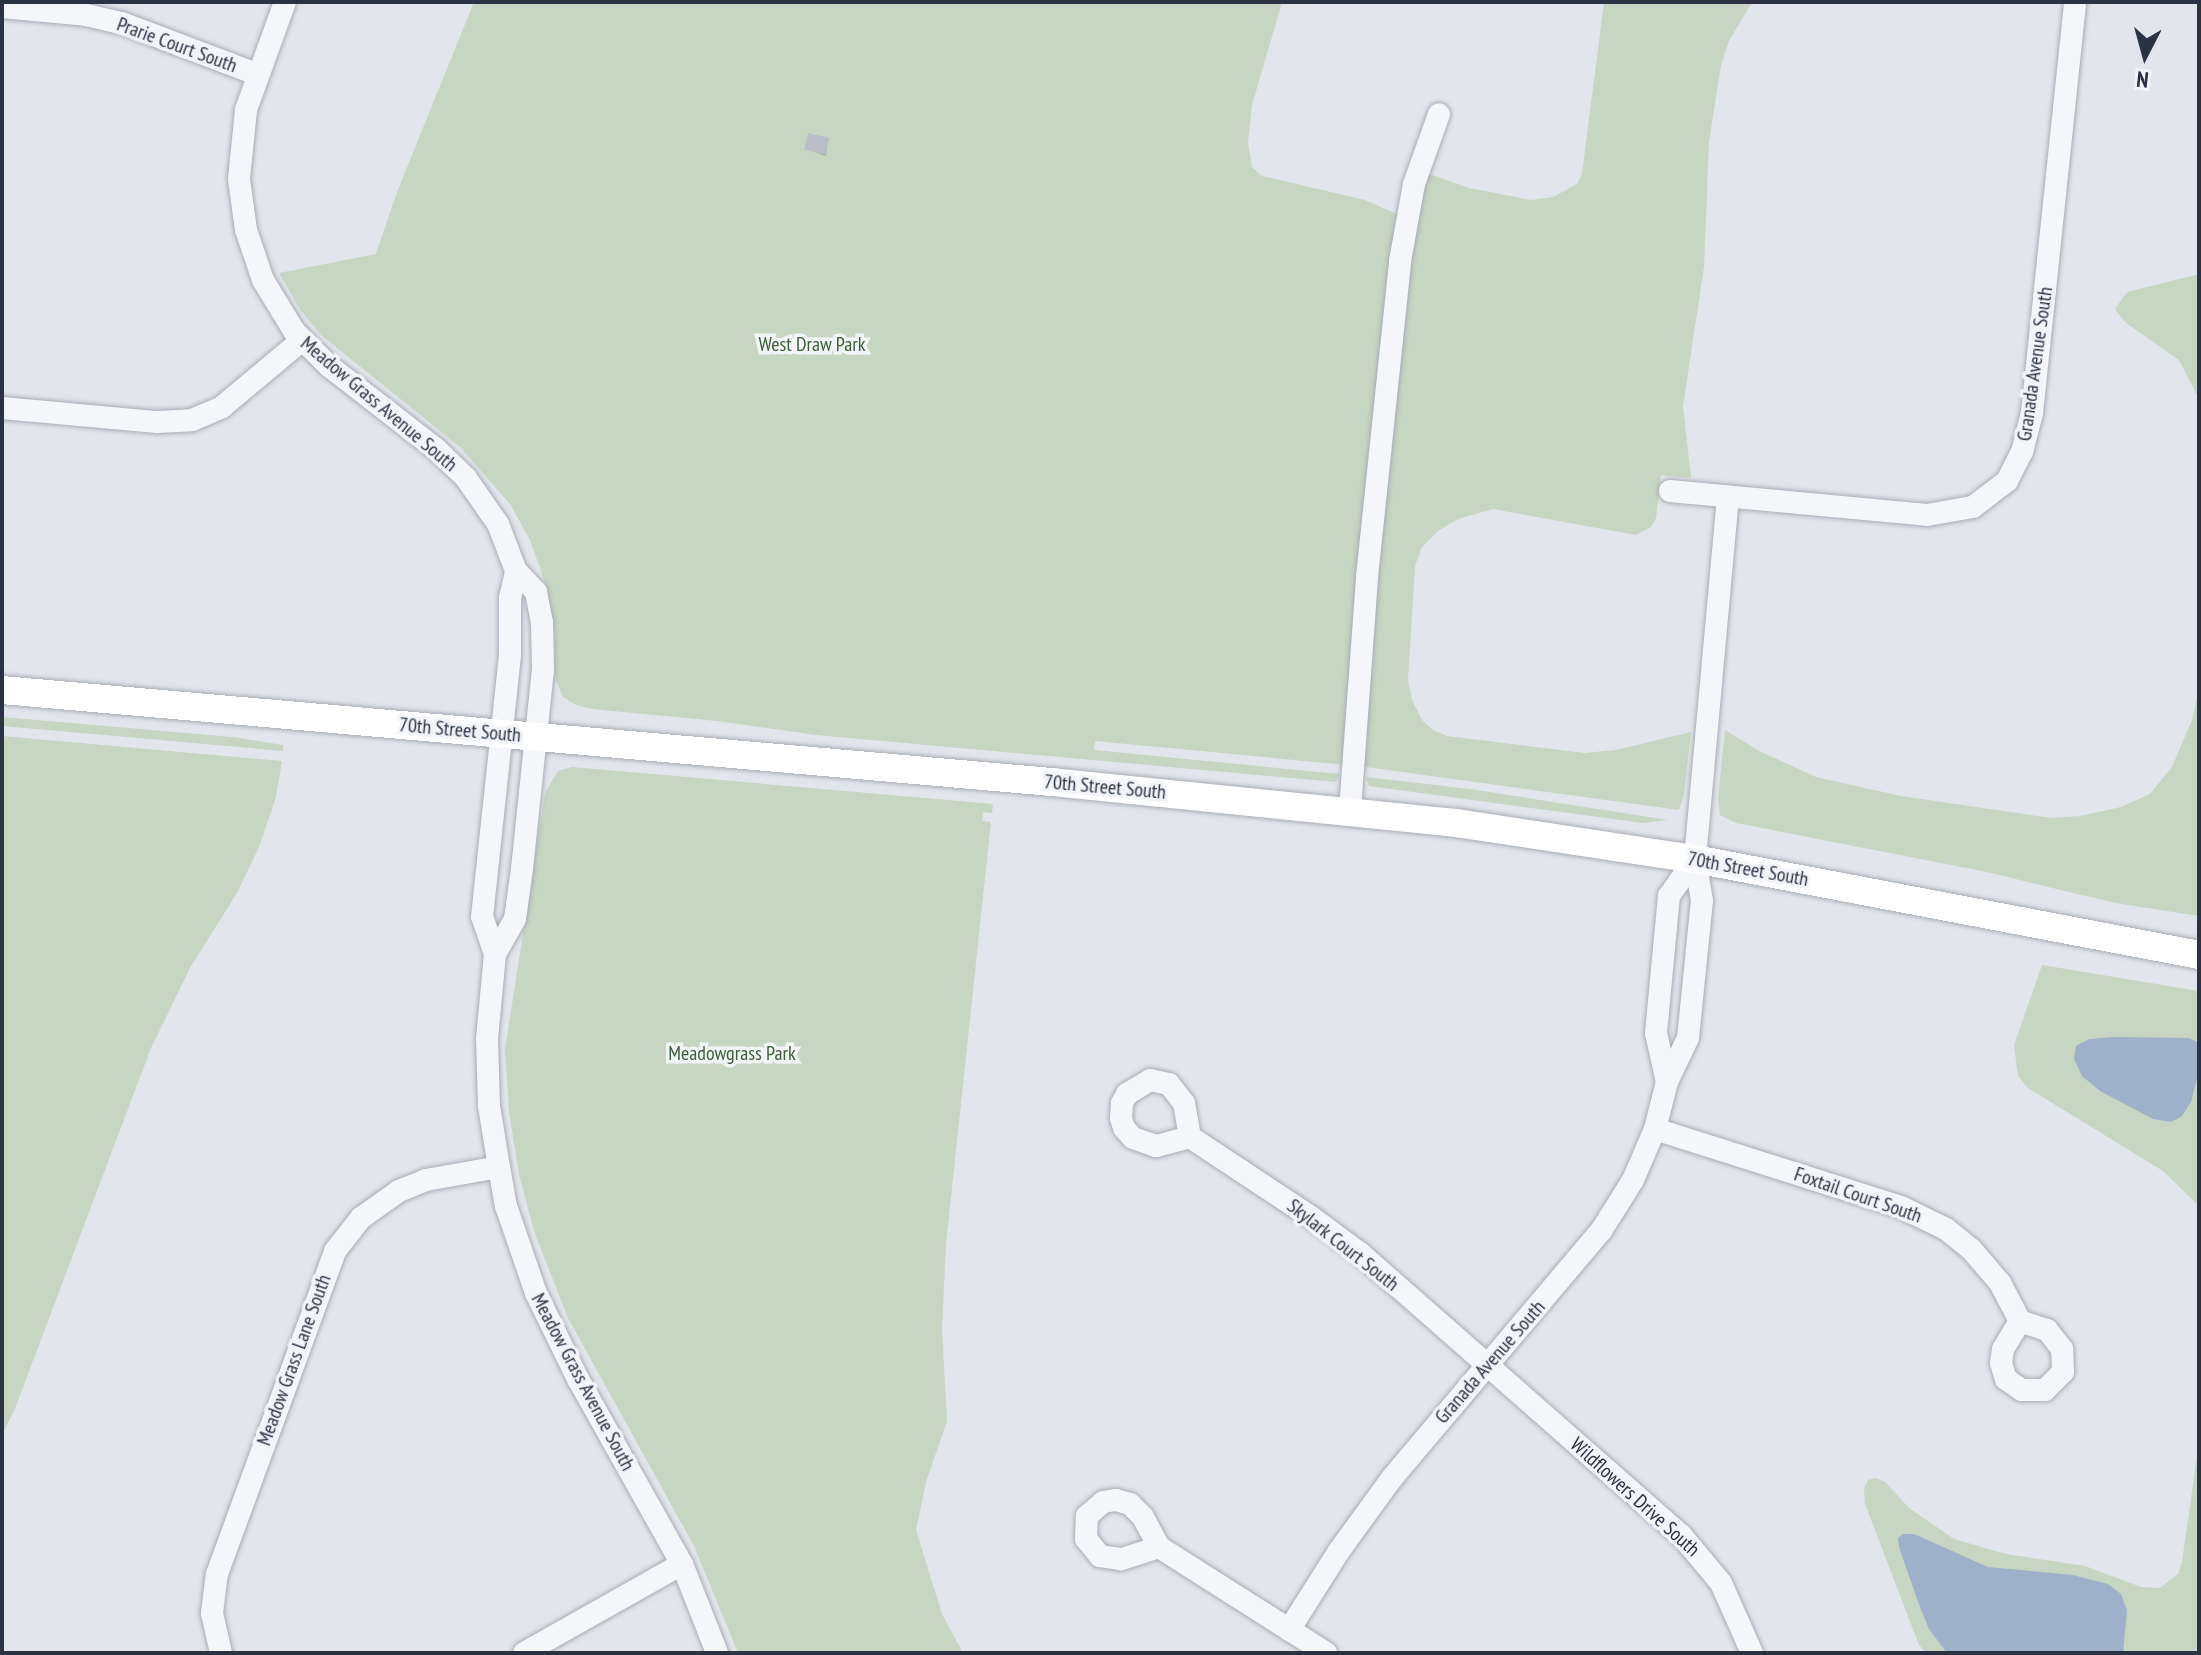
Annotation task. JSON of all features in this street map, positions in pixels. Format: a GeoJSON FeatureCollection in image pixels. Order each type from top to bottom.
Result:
{"type":"FeatureCollection","features":[{"type":"Feature","properties":{"kind":"main road","name":"70th Street South"},"geometry":{"type":"LineString","coordinates":[[2,690],[1350,810],[1695,859],[2199,955]]}},
{"type":"Feature","properties":{"kind":"street","name":"Meadow Grass Avenue South"},"geometry":{"type":"LineString","coordinates":[[285,2],[256,74],[241,134],[242,209],[263,280],[302,340],[338,373],[436,449],[466,478],[498,524],[516,571],[536,592],[542,622],[543,669],[536,737],[515,919],[495,954]]}},
{"type":"Feature","properties":{"kind":"street","name":"Granada Avenue South"},"geometry":{"type":"LineString","coordinates":[[1670,491],[1938,514],[1980,503],[1997,492],[2011,475],[2025,443],[2032,413],[2075,2]]}},
{"type":"Feature","properties":{"kind":"street","name":"Prarie Court South"},"geometry":{"type":"LineString","coordinates":[[2,7],[111,20],[256,74]]}},
{"type":"Feature","properties":{"kind":"street"},"geometry":{"type":"LineString","coordinates":[[1350,810],[1367,577],[1400,261],[1414,184],[1439,114]]}},
{"type":"Feature","properties":{"kind":"street"},"geometry":{"type":"LineString","coordinates":[[2,408],[157,422],[192,420],[222,407],[302,340]]}},
{"type":"Feature","properties":{"kind":"street","name":"Granada Avenue South"},"geometry":{"type":"LineString","coordinates":[[1289,1630],[1379,1494],[1601,1231],[1633,1180],[1655,1129],[1667,1082],[1688,1038],[1702,901],[1695,859],[1728,497]]}},
{"type":"Feature","properties":{"kind":"street","name":"Meadow Grass Avenue South"},"geometry":{"type":"LineString","coordinates":[[516,571],[510,598],[510,654],[482,917],[495,954],[486,1059],[506,1206],[539,1301],[584,1390],[682,1564],[717,1653]]}},
{"type":"Feature","properties":{"kind":"street","name":"Granada Avenue South"},"geometry":{"type":"LineString","coordinates":[[1667,1082],[1656,1033],[1669,896],[1695,859]]}},
{"type":"Feature","properties":{"kind":"street","name":"Foxtail Court South"},"geometry":{"type":"LineString","coordinates":[[1655,1129],[1930,1220],[1958,1238],[1986,1265],[2005,1289],[2020,1321]]}},
{"type":"Feature","properties":{"kind":"street","name":"Skylark Court South"},"geometry":{"type":"LineString","coordinates":[[1190,1137],[1335,1234],[1487,1365]]}},
{"type":"Feature","properties":{"kind":"street","name":"Meadow Grass Lane South"},"geometry":{"type":"LineString","coordinates":[[221,1653],[212,1613],[217,1574],[335,1251],[361,1218],[399,1191],[426,1180],[499,1167]]}},
{"type":"Feature","properties":{"kind":"street","name":"Wildflowers Drive South"},"geometry":{"type":"LineString","coordinates":[[1487,1365],[1694,1548],[1721,1583],[1752,1653]]}},
{"type":"Feature","properties":{"kind":"street"},"geometry":{"type":"LineString","coordinates":[[1159,1547],[1326,1653]]}},
{"type":"Feature","properties":{"kind":"street"},"geometry":{"type":"LineString","coordinates":[[524,1653],[682,1564]]}},
{"type":"Feature","properties":{"kind":"green space","name":"West Draw Park"},"geometry":{"type":"Polygon","coordinates":[[[474,2],[1282,2],[1252,105],[1248,142],[1252,167],[1262,176],[1365,200],[1401,216],[1347,765],[1095,741],[1094,750],[1340,774],[1336,782],[816,735],[717,721],[592,709],[576,705],[563,697],[555,678],[555,633],[546,585],[530,540],[510,504],[460,447],[321,335],[301,311],[279,273],[376,254],[397,192],[474,2]]]}},
{"type":"Feature","properties":{"kind":"green space"},"geometry":{"type":"Polygon","coordinates":[[[1604,2],[1752,2],[1729,41],[1721,65],[1709,142],[1704,267],[1683,406],[1691,478],[1661,475],[1656,518],[1651,527],[1636,535],[1493,509],[1458,519],[1438,531],[1422,547],[1415,566],[1408,680],[1412,700],[1422,720],[1433,730],[1447,736],[1584,753],[1616,750],[1691,732],[1684,795],[1679,810],[1359,766],[1399,320],[1424,172],[1469,188],[1531,200],[1553,197],[1577,184],[1582,174],[1604,2]]]}},
{"type":"Feature","properties":{"kind":"green space"},"geometry":{"type":"Polygon","coordinates":[[[2199,274],[2199,399],[2179,360],[2126,323],[2115,309],[2127,292],[2199,274]]]}},
{"type":"Feature","properties":{"kind":"green space"},"geometry":{"type":"Polygon","coordinates":[[[2199,688],[2199,916],[2115,903],[1987,872],[1736,823],[1720,815],[1718,799],[1725,730],[1759,751],[1816,777],[1901,796],[2051,818],[2080,816],[2121,807],[2150,794],[2172,767],[2192,720],[2199,688]]]}},
{"type":"Feature","properties":{"kind":"green space"},"geometry":{"type":"Polygon","coordinates":[[[2,717],[232,737],[283,745],[283,751],[2,726],[2,717]]]}},
{"type":"Feature","properties":{"kind":"green space"},"geometry":{"type":"Polygon","coordinates":[[[2,736],[282,761],[276,797],[259,847],[237,893],[191,966],[151,1048],[14,1411],[2,1435],[2,736]]]}},
{"type":"Feature","properties":{"kind":"green space","name":"Meadowgrass Park"},"geometry":{"type":"Polygon","coordinates":[[[572,767],[993,804],[992,813],[983,812],[982,821],[991,822],[946,1244],[942,1329],[947,1421],[926,1482],[916,1530],[942,1614],[963,1653],[738,1653],[694,1546],[568,1318],[535,1234],[519,1175],[509,1112],[505,1049],[545,793],[558,771],[572,767]]]}},
{"type":"Feature","properties":{"kind":"green space"},"geometry":{"type":"Polygon","coordinates":[[[1366,777],[1470,789],[1668,820],[1643,823],[1369,786],[1366,777]]]}},
{"type":"Feature","properties":{"kind":"green space"},"geometry":{"type":"Polygon","coordinates":[[[2042,965],[2199,991],[2199,1206],[2163,1171],[2028,1088],[2018,1076],[2014,1045],[2042,965]]]}},
{"type":"Feature","properties":{"kind":"green space"},"geometry":{"type":"Polygon","coordinates":[[[2199,1442],[2199,1653],[1926,1653],[1919,1645],[1865,1504],[1864,1489],[1868,1480],[1876,1478],[1885,1482],[1909,1508],[1954,1539],[2006,1554],[2085,1566],[2141,1587],[2160,1588],[2178,1574],[2182,1562],[2199,1442]]]}},
{"type":"Feature","properties":{"kind":"water"},"geometry":{"type":"Polygon","coordinates":[[[2189,1038],[2197,1042],[2199,1071],[2191,1102],[2182,1116],[2171,1122],[2153,1119],[2100,1091],[2082,1076],[2074,1059],[2076,1046],[2089,1039],[2189,1038]]]}},
{"type":"Feature","properties":{"kind":"water"},"geometry":{"type":"Polygon","coordinates":[[[1903,1534],[1914,1534],[1988,1567],[2073,1575],[2108,1584],[2121,1594],[2127,1610],[2123,1653],[1947,1653],[1929,1629],[1917,1599],[1899,1547],[1898,1538],[1903,1534]]]}},
{"type":"Feature","properties":{"kind":"building"},"geometry":{"type":"Polygon","coordinates":[[[808,133],[829,138],[826,155],[804,150],[808,133]]]}}]}
